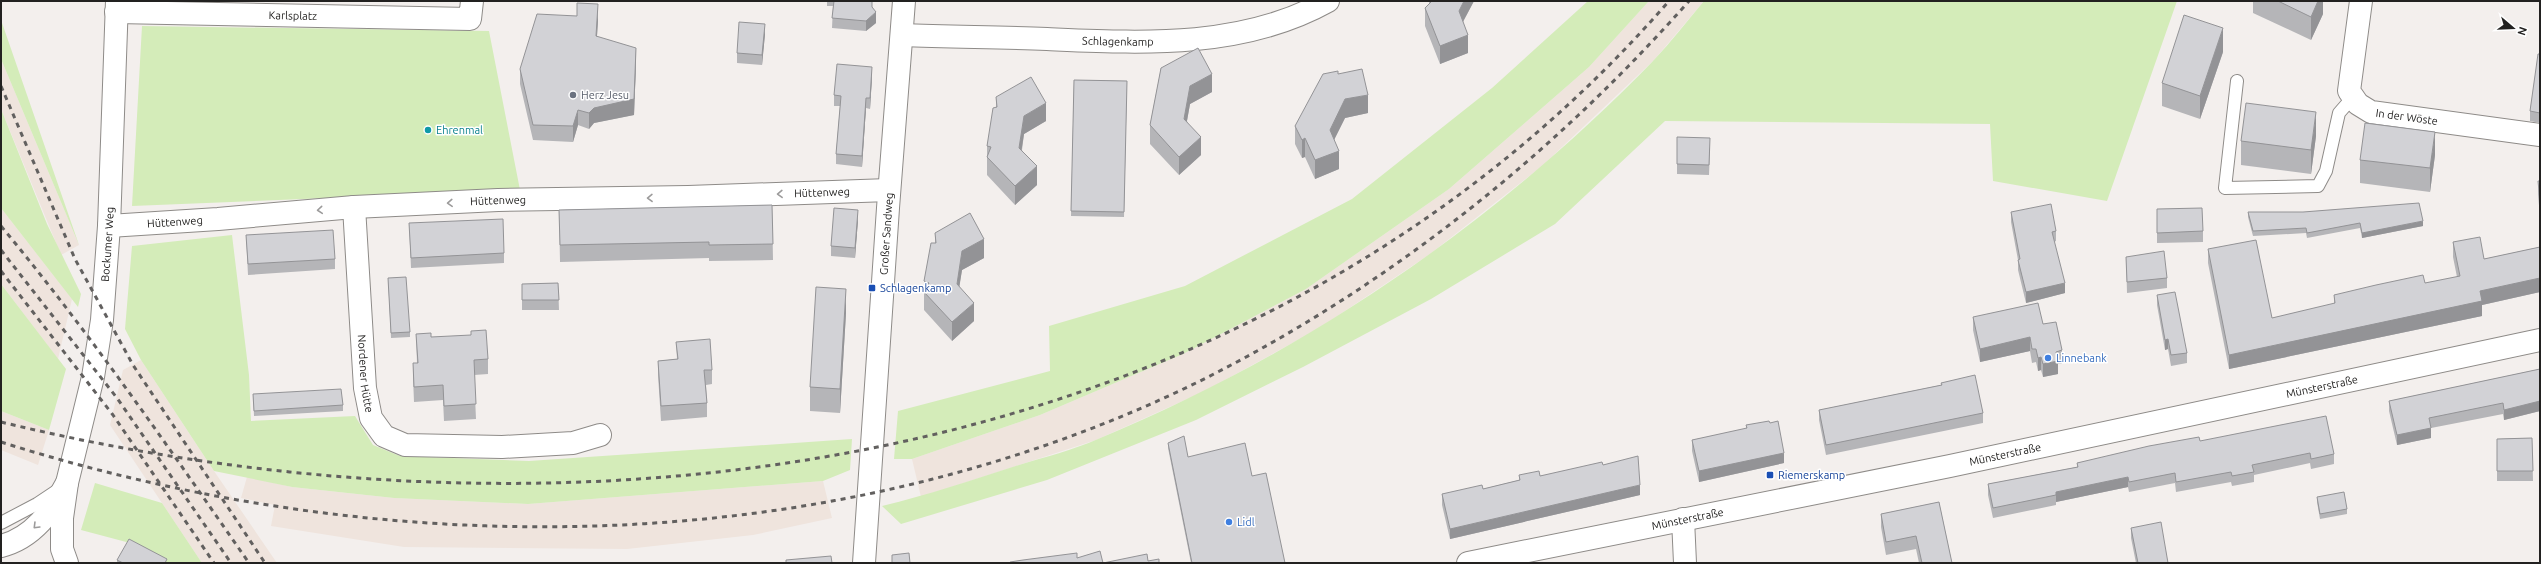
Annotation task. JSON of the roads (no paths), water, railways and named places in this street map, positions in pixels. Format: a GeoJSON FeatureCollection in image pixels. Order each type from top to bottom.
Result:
{"type":"FeatureCollection","features":[{"type":"Feature","properties":{"kind":"street","name":"Großer Sandweg"},"geometry":{"type":"LineString","coordinates":[[864,563],[889,190],[904,1]]}},
{"type":"Feature","properties":{"kind":"street","name":"Schlagenkamp"},"geometry":{"type":"LineString","coordinates":[[902,35],[1152,43],[1196,40],[1242,33],[1284,21],[1328,1]]}},
{"type":"Feature","properties":{"kind":"street"},"geometry":{"type":"LineString","coordinates":[[2353,97],[2349,91],[2361,1]]}},
{"type":"Feature","properties":{"kind":"street","name":"Karlsplatz"},"geometry":{"type":"LineString","coordinates":[[116,6],[471,10]]}},
{"type":"Feature","properties":{"kind":"street","name":"Bockumer Weg"},"geometry":{"type":"LineString","coordinates":[[67,563],[61,538],[67,483],[93,378],[102,320],[109,226],[116,6]]}},
{"type":"Feature","properties":{"kind":"street","name":"In der Wöste"},"geometry":{"type":"LineString","coordinates":[[2353,97],[2358,104],[2371,112],[2540,135]]}},
{"type":"Feature","properties":{"kind":"street","name":"Hüttenweg"},"geometry":{"type":"LineString","coordinates":[[109,226],[218,219],[354,207],[498,200],[688,197],[889,190]]}},
{"type":"Feature","properties":{"kind":"street","name":"Nordener Hütte"},"geometry":{"type":"LineString","coordinates":[[354,207],[365,388],[371,418],[384,436],[405,445],[502,447],[573,443],[600,435]]}},
{"type":"Feature","properties":{"kind":"street","name":"Münsterstraße"},"geometry":{"type":"LineString","coordinates":[[1468,563],[1957,464],[2540,340]]}},
{"type":"Feature","properties":{"kind":"street","name":"Bockumer Weg"},"geometry":{"type":"LineString","coordinates":[[1,546],[20,539],[33,530],[47,515],[67,483]]}},
{"type":"Feature","properties":{"kind":"street"},"geometry":{"type":"LineString","coordinates":[[1683,519],[1685,563]]}},
{"type":"Feature","properties":{"kind":"lane"},"geometry":{"type":"LineString","coordinates":[[2237,81],[2225,188],[2318,186],[2326,171],[2339,113],[2353,97]]}},
{"type":"Feature","properties":{"kind":"lane"},"geometry":{"type":"LineString","coordinates":[[1,523],[37,504],[67,483]]}},
{"type":"Feature","properties":{"kind":"railway"},"geometry":{"type":"LineString","coordinates":[[1,422],[224,464],[451,483],[678,476],[901,442],[1115,380],[1317,286],[1503,161],[1669,1]]}},
{"type":"Feature","properties":{"kind":"railway"},"geometry":{"type":"LineString","coordinates":[[1,442],[148,482],[298,510],[451,524],[605,526],[758,513],[909,485],[1056,442],[1198,382],[1267,345],[1334,305],[1399,262],[1462,215],[1522,166],[1580,113],[1636,58],[1689,1]]}},
{"type":"Feature","properties":{"kind":"railway"},"geometry":{"type":"LineString","coordinates":[[1,86],[75,259],[133,365],[265,563]]}},
{"type":"Feature","properties":{"kind":"railway"},"geometry":{"type":"LineString","coordinates":[[1,226],[34,266],[97,349],[159,434],[249,563]]}},
{"type":"Feature","properties":{"kind":"railway"},"geometry":{"type":"LineString","coordinates":[[1,250],[117,398],[231,563]]}},
{"type":"Feature","properties":{"kind":"railway"},"geometry":{"type":"LineString","coordinates":[[1,271],[113,415],[214,563]]}},
{"type":"Feature","properties":{"kind":"place","name":"Herz Jesu"},"geometry":{"type":"Point","coordinates":[573,95]}},
{"type":"Feature","properties":{"kind":"place","name":"Ehrenmal"},"geometry":{"type":"Point","coordinates":[428,130]}},
{"type":"Feature","properties":{"kind":"place","name":"Schlagenkamp"},"geometry":{"type":"Point","coordinates":[872,288]}},
{"type":"Feature","properties":{"kind":"place","name":"Linnebank"},"geometry":{"type":"Point","coordinates":[2048,358]}},
{"type":"Feature","properties":{"kind":"place","name":"Riemerskamp"},"geometry":{"type":"Point","coordinates":[1770,475]}},
{"type":"Feature","properties":{"kind":"place","name":"Lidl"},"geometry":{"type":"Point","coordinates":[1229,522]}}]}
